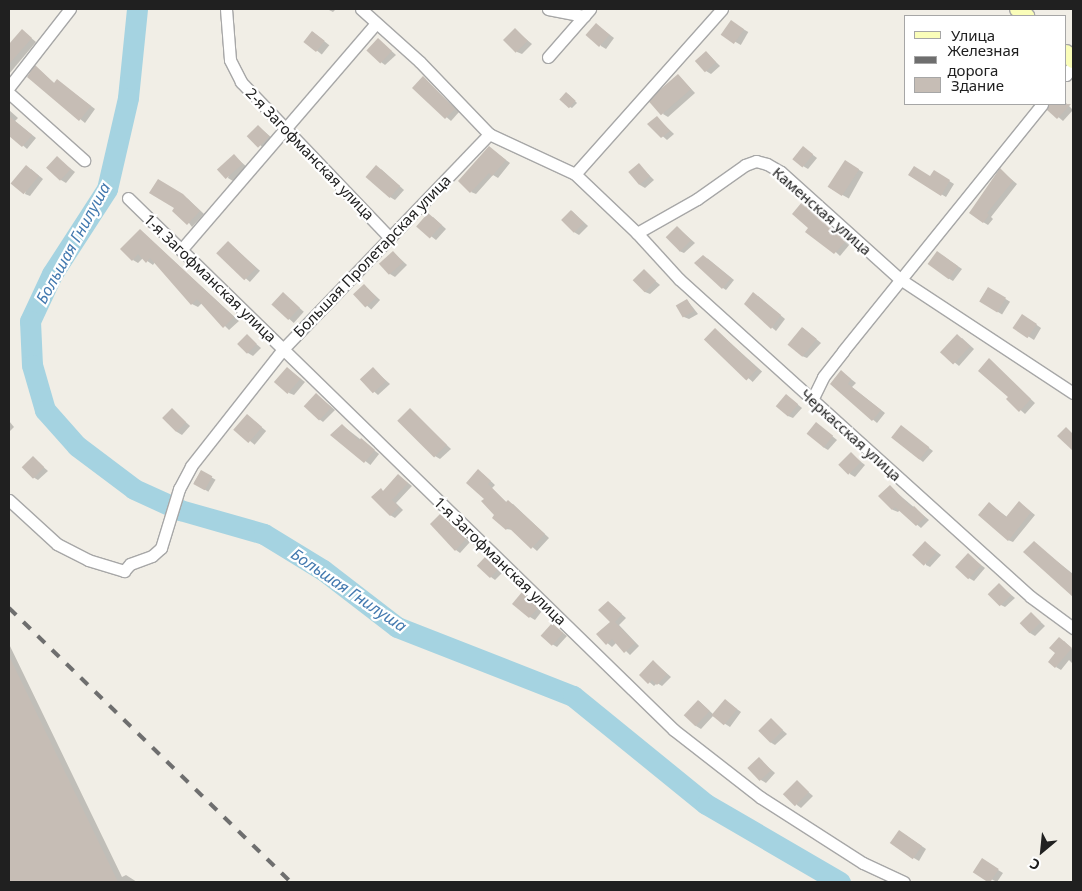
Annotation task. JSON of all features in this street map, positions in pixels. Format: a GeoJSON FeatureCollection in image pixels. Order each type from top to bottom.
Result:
{"type":"FeatureCollection","features":[{"type":"Feature","properties":{"kind":"street"},"geometry":{"type":"LineString","coordinates":[[9,87],[70,9]]}},
{"type":"Feature","properties":{"kind":"street","name":"2-я Загофманская улица"},"geometry":{"type":"LineString","coordinates":[[226,9],[230,60],[242,82],[288,128],[389,237]]}},
{"type":"Feature","properties":{"kind":"street"},"geometry":{"type":"LineString","coordinates":[[361,9],[420,62],[489,134],[575,174],[637,233]]}},
{"type":"Feature","properties":{"kind":"street"},"geometry":{"type":"LineString","coordinates":[[548,9],[587,12]]}},
{"type":"Feature","properties":{"kind":"street"},"geometry":{"type":"LineString","coordinates":[[575,174],[722,9]]}},
{"type":"Feature","properties":{"kind":"street"},"geometry":{"type":"LineString","coordinates":[[548,57],[587,12]]}},
{"type":"Feature","properties":{"kind":"street"},"geometry":{"type":"LineString","coordinates":[[181,250],[288,128],[376,23]]}},
{"type":"Feature","properties":{"kind":"street"},"geometry":{"type":"LineString","coordinates":[[9,93],[84,160]]}},
{"type":"Feature","properties":{"kind":"street"},"geometry":{"type":"LineString","coordinates":[[812,400],[823,377],[1041,105]]}},
{"type":"Feature","properties":{"kind":"street","name":"Большая Пролетарская улица"},"geometry":{"type":"LineString","coordinates":[[9,500],[58,544],[88,560],[124,571],[130,564],[152,556],[161,548],[176,499],[191,466],[283,349],[489,134]]}},
{"type":"Feature","properties":{"kind":"street","name":"Каменская улица"},"geometry":{"type":"LineString","coordinates":[[637,233],[756,161],[781,172],[900,280],[1058,381],[1073,393]]}},
{"type":"Feature","properties":{"kind":"street","name":"1-я Загофманская улица"},"geometry":{"type":"LineString","coordinates":[[128,198],[674,730],[760,797],[863,863],[904,882]]}},
{"type":"Feature","properties":{"kind":"street","name":"Черкасская улица"},"geometry":{"type":"LineString","coordinates":[[637,233],[679,279],[812,400],[1031,597],[1073,628]]}},
{"type":"Feature","properties":{"kind":"street"},"geometry":{"type":"LineString","coordinates":[[1058,381],[1073,386]]}},
{"type":"Feature","properties":{"kind":"building"},"geometry":{"type":"Polygon","coordinates":[[[731,20],[744,29],[734,44],[721,35],[731,20]]]}},
{"type":"Feature","properties":{"kind":"building"},"geometry":{"type":"Polygon","coordinates":[[[596,23],[610,35],[599,47],[586,35],[596,23]]]}},
{"type":"Feature","properties":{"kind":"building"},"geometry":{"type":"Polygon","coordinates":[[[515,28],[528,41],[516,53],[503,40],[515,28]]]}},
{"type":"Feature","properties":{"kind":"building"},"geometry":{"type":"Polygon","coordinates":[[[22,29],[32,38],[9,64],[9,44],[22,29]]]}},
{"type":"Feature","properties":{"kind":"building"},"geometry":{"type":"Polygon","coordinates":[[[312,31],[325,41],[316,52],[303,42],[312,31]]]}},
{"type":"Feature","properties":{"kind":"building"},"geometry":{"type":"Polygon","coordinates":[[[378,38],[392,51],[380,63],[366,50],[378,38]]]}},
{"type":"Feature","properties":{"kind":"building"},"geometry":{"type":"Polygon","coordinates":[[[706,51],[716,62],[705,72],[695,61],[706,51]]]}},
{"type":"Feature","properties":{"kind":"building"},"geometry":{"type":"Polygon","coordinates":[[[35,65],[54,83],[57,79],[91,106],[79,121],[27,77],[35,65]]]}},
{"type":"Feature","properties":{"kind":"building"},"geometry":{"type":"Polygon","coordinates":[[[678,74],[691,89],[661,115],[648,100],[678,74]]]}},
{"type":"Feature","properties":{"kind":"building"},"geometry":{"type":"Polygon","coordinates":[[[423,76],[455,109],[445,119],[412,88],[423,76]]]}},
{"type":"Feature","properties":{"kind":"building"},"geometry":{"type":"Polygon","coordinates":[[[566,92],[576,101],[569,108],[559,99],[566,92]]]}},
{"type":"Feature","properties":{"kind":"building"},"geometry":{"type":"Polygon","coordinates":[[[1071,104],[1057,119],[1047,110],[1049,105],[1071,104]]]}},
{"type":"Feature","properties":{"kind":"building"},"geometry":{"type":"Polygon","coordinates":[[[9,116],[32,135],[22,147],[9,136],[9,116]]]}},
{"type":"Feature","properties":{"kind":"building"},"geometry":{"type":"Polygon","coordinates":[[[657,116],[670,131],[661,138],[647,124],[657,116]]]}},
{"type":"Feature","properties":{"kind":"building"},"geometry":{"type":"Polygon","coordinates":[[[258,125],[269,136],[258,148],[247,136],[258,125]]]}},
{"type":"Feature","properties":{"kind":"building"},"geometry":{"type":"Polygon","coordinates":[[[489,146],[506,160],[492,176],[489,173],[470,193],[458,181],[489,146]]]}},
{"type":"Feature","properties":{"kind":"building"},"geometry":{"type":"Polygon","coordinates":[[[803,146],[813,154],[802,167],[792,159],[803,146]]]}},
{"type":"Feature","properties":{"kind":"building"},"geometry":{"type":"Polygon","coordinates":[[[234,154],[243,164],[226,179],[217,169],[234,154]]]}},
{"type":"Feature","properties":{"kind":"building"},"geometry":{"type":"Polygon","coordinates":[[[57,156],[71,169],[60,181],[46,168],[57,156]]]}},
{"type":"Feature","properties":{"kind":"building"},"geometry":{"type":"Polygon","coordinates":[[[845,160],[859,169],[842,196],[828,187],[845,160]]]}},
{"type":"Feature","properties":{"kind":"building"},"geometry":{"type":"Polygon","coordinates":[[[639,163],[650,176],[639,185],[628,172],[639,163]]]}},
{"type":"Feature","properties":{"kind":"building"},"geometry":{"type":"Polygon","coordinates":[[[26,165],[39,176],[24,194],[11,183],[26,165]]]}},
{"type":"Feature","properties":{"kind":"building"},"geometry":{"type":"Polygon","coordinates":[[[376,165],[400,186],[390,198],[366,177],[376,165]]]}},
{"type":"Feature","properties":{"kind":"building"},"geometry":{"type":"Polygon","coordinates":[[[914,166],[930,176],[934,170],[950,180],[941,196],[908,175],[914,166]]]}},
{"type":"Feature","properties":{"kind":"building"},"geometry":{"type":"Polygon","coordinates":[[[1000,168],[1013,181],[987,213],[989,215],[983,223],[969,213],[1000,168]]]}},
{"type":"Feature","properties":{"kind":"building"},"geometry":{"type":"Polygon","coordinates":[[[158,179],[183,194],[200,211],[187,225],[172,211],[174,208],[149,193],[158,179]]]}},
{"type":"Feature","properties":{"kind":"building"},"geometry":{"type":"Polygon","coordinates":[[[802,202],[846,241],[834,254],[805,232],[808,228],[792,214],[802,202]]]}},
{"type":"Feature","properties":{"kind":"building"},"geometry":{"type":"Polygon","coordinates":[[[571,210],[584,223],[574,233],[561,220],[571,210]]]}},
{"type":"Feature","properties":{"kind":"building"},"geometry":{"type":"Polygon","coordinates":[[[428,213],[442,225],[430,238],[416,227],[428,213]]]}},
{"type":"Feature","properties":{"kind":"building"},"geometry":{"type":"Polygon","coordinates":[[[677,226],[691,240],[680,251],[666,237],[677,226]]]}},
{"type":"Feature","properties":{"kind":"building"},"geometry":{"type":"Polygon","coordinates":[[[140,229],[234,317],[223,328],[197,299],[191,305],[150,258],[146,263],[138,254],[132,261],[120,249],[140,229]]]}},
{"type":"Feature","properties":{"kind":"building"},"geometry":{"type":"Polygon","coordinates":[[[228,241],[256,268],[244,280],[216,253],[228,241]]]}},
{"type":"Feature","properties":{"kind":"building"},"geometry":{"type":"Polygon","coordinates":[[[393,251],[403,262],[389,275],[379,264],[393,251]]]}},
{"type":"Feature","properties":{"kind":"building"},"geometry":{"type":"Polygon","coordinates":[[[937,251],[958,266],[949,279],[928,264],[937,251]]]}},
{"type":"Feature","properties":{"kind":"building"},"geometry":{"type":"Polygon","coordinates":[[[703,255],[731,278],[722,289],[694,263],[703,255]]]}},
{"type":"Feature","properties":{"kind":"building"},"geometry":{"type":"Polygon","coordinates":[[[644,269],[656,281],[645,292],[633,280],[644,269]]]}},
{"type":"Feature","properties":{"kind":"building"},"geometry":{"type":"Polygon","coordinates":[[[364,284],[376,297],[365,307],[353,294],[364,284]]]}},
{"type":"Feature","properties":{"kind":"building"},"geometry":{"type":"Polygon","coordinates":[[[988,287],[1006,298],[997,312],[979,302],[988,287]]]}},
{"type":"Feature","properties":{"kind":"building"},"geometry":{"type":"Polygon","coordinates":[[[283,292],[300,308],[288,320],[271,304],[283,292]]]}},
{"type":"Feature","properties":{"kind":"building"},"geometry":{"type":"Polygon","coordinates":[[[753,292],[781,315],[771,329],[744,304],[753,292]]]}},
{"type":"Feature","properties":{"kind":"building"},"geometry":{"type":"Polygon","coordinates":[[[687,299],[694,311],[683,318],[676,306],[687,299]]]}},
{"type":"Feature","properties":{"kind":"building"},"geometry":{"type":"Polygon","coordinates":[[[1022,314],[1037,324],[1027,338],[1012,328],[1022,314]]]}},
{"type":"Feature","properties":{"kind":"building"},"geometry":{"type":"Polygon","coordinates":[[[802,327],[817,339],[802,357],[788,345],[802,327]]]}},
{"type":"Feature","properties":{"kind":"building"},"geometry":{"type":"Polygon","coordinates":[[[715,328],[757,369],[746,380],[704,340],[715,328]]]}},
{"type":"Feature","properties":{"kind":"building"},"geometry":{"type":"Polygon","coordinates":[[[247,334],[257,344],[247,354],[237,344],[247,334]]]}},
{"type":"Feature","properties":{"kind":"building"},"geometry":{"type":"Polygon","coordinates":[[[957,334],[970,346],[953,365],[940,352],[957,334]]]}},
{"type":"Feature","properties":{"kind":"building"},"geometry":{"type":"Polygon","coordinates":[[[989,358],[1031,399],[1019,412],[1006,399],[1008,397],[978,371],[989,358]]]}},
{"type":"Feature","properties":{"kind":"building"},"geometry":{"type":"Polygon","coordinates":[[[287,367],[301,379],[287,394],[274,382],[287,367]]]}},
{"type":"Feature","properties":{"kind":"building"},"geometry":{"type":"Polygon","coordinates":[[[373,367],[386,381],[373,393],[360,379],[373,367]]]}},
{"type":"Feature","properties":{"kind":"building"},"geometry":{"type":"Polygon","coordinates":[[[841,370],[851,379],[848,384],[881,410],[872,421],[830,384],[841,370]]]}},
{"type":"Feature","properties":{"kind":"building"},"geometry":{"type":"Polygon","coordinates":[[[316,393],[331,407],[319,420],[304,406],[316,393]]]}},
{"type":"Feature","properties":{"kind":"building"},"geometry":{"type":"Polygon","coordinates":[[[786,394],[798,404],[788,417],[776,406],[786,394]]]}},
{"type":"Feature","properties":{"kind":"building"},"geometry":{"type":"Polygon","coordinates":[[[172,408],[186,422],[176,432],[162,418],[172,408]]]}},
{"type":"Feature","properties":{"kind":"building"},"geometry":{"type":"Polygon","coordinates":[[[410,408],[447,445],[434,457],[397,421],[410,408]]]}},
{"type":"Feature","properties":{"kind":"building"},"geometry":{"type":"Polygon","coordinates":[[[247,414],[262,427],[248,443],[233,430],[247,414]]]}},
{"type":"Feature","properties":{"kind":"building"},"geometry":{"type":"Polygon","coordinates":[[[816,422],[833,436],[824,448],[807,434],[816,422]]]}},
{"type":"Feature","properties":{"kind":"building"},"geometry":{"type":"Polygon","coordinates":[[[342,424],[359,441],[361,438],[375,450],[364,463],[330,435],[342,424]]]}},
{"type":"Feature","properties":{"kind":"building"},"geometry":{"type":"Polygon","coordinates":[[[901,425],[929,447],[920,460],[891,438],[901,425]]]}},
{"type":"Feature","properties":{"kind":"building"},"geometry":{"type":"Polygon","coordinates":[[[1066,427],[1073,434],[1073,451],[1057,436],[1066,427]]]}},
{"type":"Feature","properties":{"kind":"building"},"geometry":{"type":"Polygon","coordinates":[[[851,452],[861,462],[848,475],[838,465],[851,452]]]}},
{"type":"Feature","properties":{"kind":"building"},"geometry":{"type":"Polygon","coordinates":[[[33,456],[44,467],[33,479],[22,467],[33,456]]]}},
{"type":"Feature","properties":{"kind":"building"},"geometry":{"type":"Polygon","coordinates":[[[478,469],[491,481],[488,484],[506,502],[508,500],[545,534],[531,549],[508,527],[506,530],[492,518],[494,515],[481,501],[484,499],[466,483],[478,469]]]}},
{"type":"Feature","properties":{"kind":"building"},"geometry":{"type":"Polygon","coordinates":[[[201,470],[212,476],[205,490],[193,484],[201,470]]]}},
{"type":"Feature","properties":{"kind":"building"},"geometry":{"type":"Polygon","coordinates":[[[398,474],[408,483],[392,500],[399,507],[390,516],[371,497],[381,488],[383,491],[398,474]]]}},
{"type":"Feature","properties":{"kind":"building"},"geometry":{"type":"Polygon","coordinates":[[[890,485],[912,508],[914,506],[925,517],[916,526],[895,507],[892,510],[878,496],[890,485]]]}},
{"type":"Feature","properties":{"kind":"building"},"geometry":{"type":"Polygon","coordinates":[[[1019,501],[1031,512],[1008,541],[978,515],[989,502],[1006,517],[1019,501]]]}},
{"type":"Feature","properties":{"kind":"building"},"geometry":{"type":"Polygon","coordinates":[[[440,514],[466,539],[455,551],[430,524],[440,514]]]}},
{"type":"Feature","properties":{"kind":"building"},"geometry":{"type":"Polygon","coordinates":[[[925,541],[937,552],[924,566],[912,555],[925,541]]]}},
{"type":"Feature","properties":{"kind":"building"},"geometry":{"type":"Polygon","coordinates":[[[1034,541],[1073,575],[1073,597],[1023,552],[1034,541]]]}},
{"type":"Feature","properties":{"kind":"building"},"geometry":{"type":"Polygon","coordinates":[[[968,553],[981,565],[968,579],[955,567],[968,553]]]}},
{"type":"Feature","properties":{"kind":"building"},"geometry":{"type":"Polygon","coordinates":[[[485,557],[498,569],[490,578],[477,566],[485,557]]]}},
{"type":"Feature","properties":{"kind":"building"},"geometry":{"type":"Polygon","coordinates":[[[999,583],[1011,595],[1000,606],[988,594],[999,583]]]}},
{"type":"Feature","properties":{"kind":"building"},"geometry":{"type":"Polygon","coordinates":[[[522,592],[538,608],[529,618],[512,604],[522,592]]]}},
{"type":"Feature","properties":{"kind":"building"},"geometry":{"type":"Polygon","coordinates":[[[608,601],[622,614],[615,622],[635,643],[624,653],[612,639],[606,645],[596,634],[610,622],[598,610],[608,601]]]}},
{"type":"Feature","properties":{"kind":"building"},"geometry":{"type":"Polygon","coordinates":[[[1031,612],[1041,622],[1030,633],[1020,623],[1031,612]]]}},
{"type":"Feature","properties":{"kind":"building"},"geometry":{"type":"Polygon","coordinates":[[[552,623],[563,633],[552,646],[541,636],[552,623]]]}},
{"type":"Feature","properties":{"kind":"building"},"geometry":{"type":"Polygon","coordinates":[[[1059,637],[1072,648],[1055,668],[1048,662],[1055,653],[1049,648],[1059,637]]]}},
{"type":"Feature","properties":{"kind":"building"},"geometry":{"type":"Polygon","coordinates":[[[9,656],[118,882],[9,882],[9,656]]]}},
{"type":"Feature","properties":{"kind":"building"},"geometry":{"type":"Polygon","coordinates":[[[653,660],[667,674],[657,685],[652,680],[648,684],[639,675],[653,660]]]}},
{"type":"Feature","properties":{"kind":"building"},"geometry":{"type":"Polygon","coordinates":[[[725,699],[737,709],[724,725],[712,715],[725,699]]]}},
{"type":"Feature","properties":{"kind":"building"},"geometry":{"type":"Polygon","coordinates":[[[698,700],[710,711],[695,726],[684,715],[698,700]]]}},
{"type":"Feature","properties":{"kind":"building"},"geometry":{"type":"Polygon","coordinates":[[[771,718],[783,730],[770,743],[758,731],[771,718]]]}},
{"type":"Feature","properties":{"kind":"building"},"geometry":{"type":"Polygon","coordinates":[[[759,757],[771,770],[760,781],[747,768],[759,757]]]}},
{"type":"Feature","properties":{"kind":"building"},"geometry":{"type":"Polygon","coordinates":[[[797,780],[809,792],[795,806],[783,794],[797,780]]]}},
{"type":"Feature","properties":{"kind":"building"},"geometry":{"type":"Polygon","coordinates":[[[899,830],[922,846],[913,859],[890,843],[899,830]]]}},
{"type":"Feature","properties":{"kind":"building"},"geometry":{"type":"Polygon","coordinates":[[[982,858],[999,869],[990,882],[973,872],[982,858]]]}},
{"type":"Feature","properties":{"kind":"waterway","name":"Большая Гнилуша"},"geometry":{"type":"LineString","coordinates":[[137,9],[128,98],[107,189],[52,274],[30,321],[32,365],[45,410],[77,446],[134,489],[180,510],[264,534],[323,570],[397,627],[573,696],[706,804],[840,882]]}},
{"type":"Feature","properties":{"kind":"railway"},"geometry":{"type":"LineString","coordinates":[[9,608],[291,882]]}}]}
